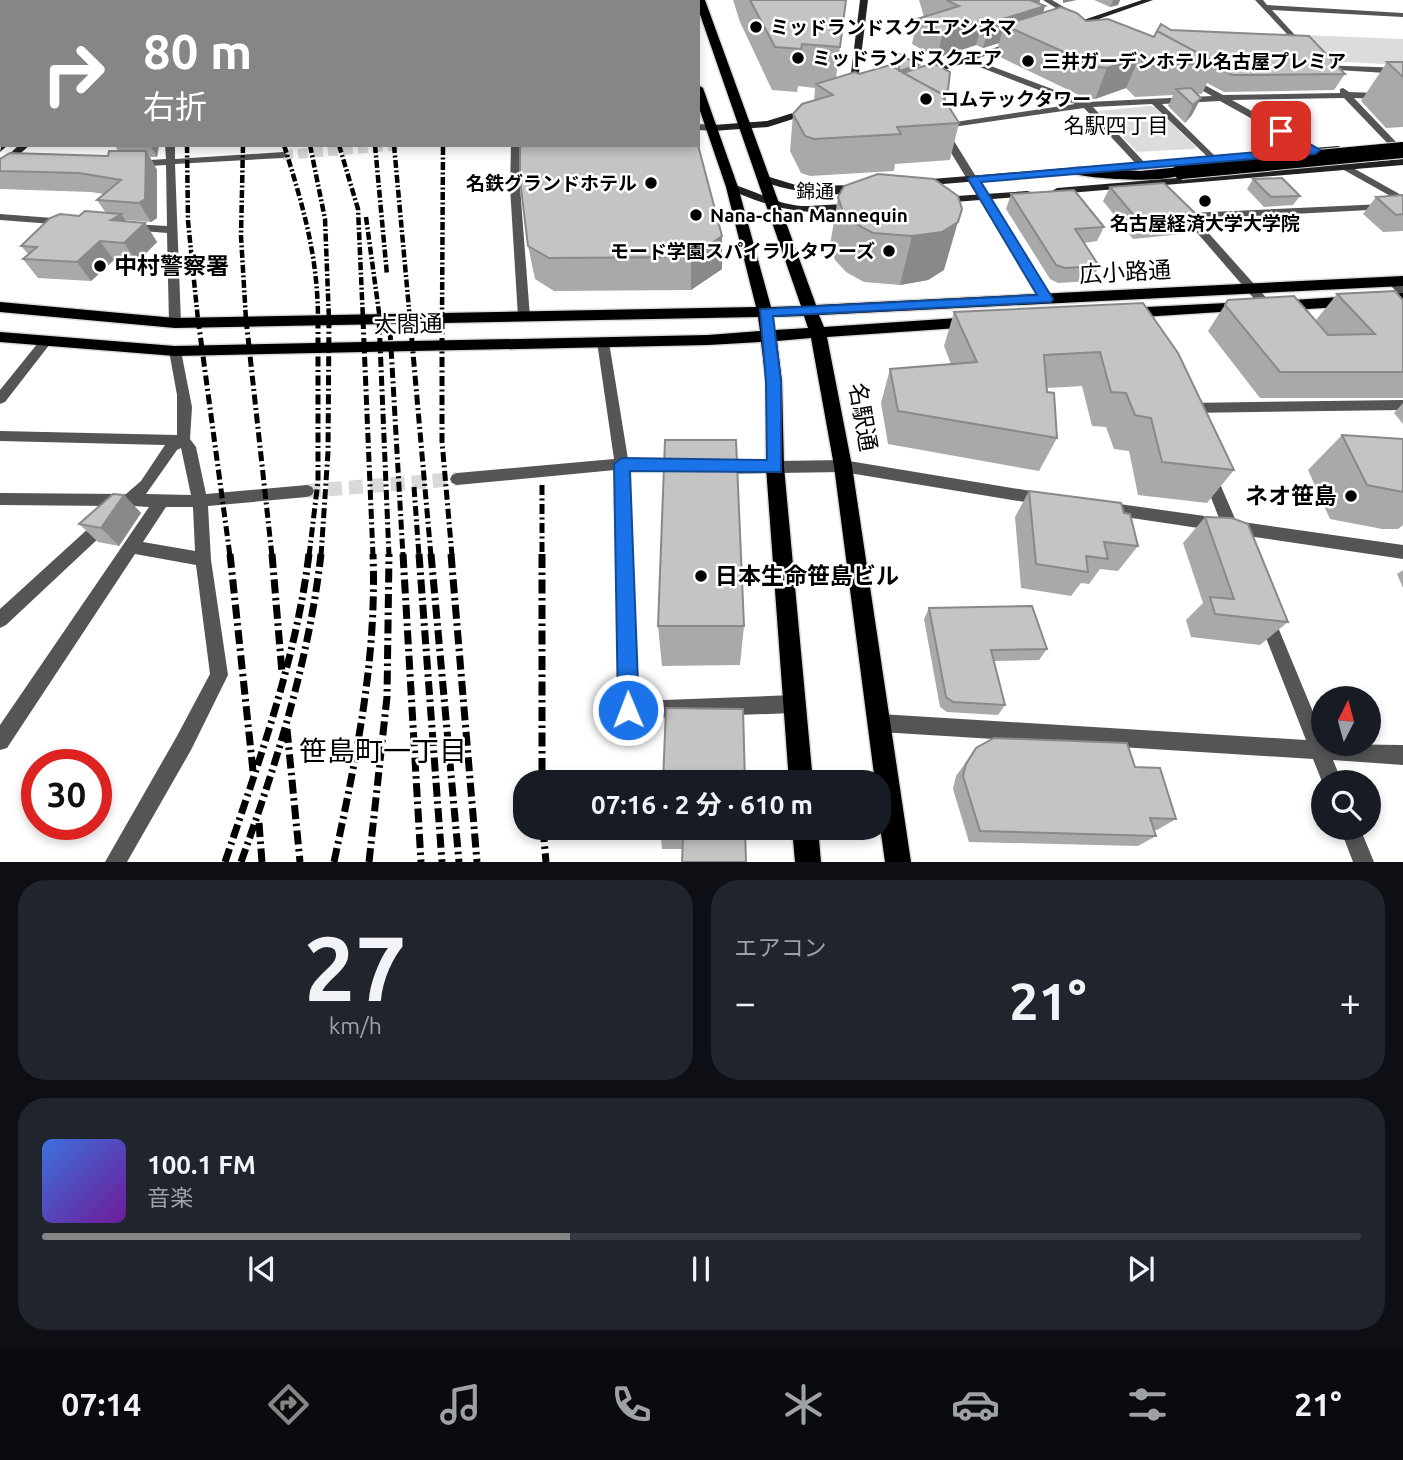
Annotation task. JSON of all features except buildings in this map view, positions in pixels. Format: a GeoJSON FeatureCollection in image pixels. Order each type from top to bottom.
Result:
{"type":"FeatureCollection","features":[{"type":"Feature","properties":{"kind":"highway"},"geometry":{"type":"LineString","coordinates":[[1079,171],[1140,175],[1400,146]]}},
{"type":"Feature","properties":{"kind":"main road","name":"名駅通"},"geometry":{"type":"LineString","coordinates":[[700,0],[818,333],[843,466],[898,862]]}},
{"type":"Feature","properties":{"kind":"main road"},"geometry":{"type":"LineString","coordinates":[[700,93],[732,187],[765,312],[769,337],[774,382],[775,467],[800,770]]}},
{"type":"Feature","properties":{"kind":"main road","name":"広小路通"},"geometry":{"type":"LineString","coordinates":[[765,312],[1251,288],[1399,284]]}},
{"type":"Feature","properties":{"kind":"main road","name":"広小路通"},"geometry":{"type":"LineString","coordinates":[[1109,314],[1140,319],[1266,306],[1403,299]]}},
{"type":"Feature","properties":{"kind":"main road","name":"太閤通"},"geometry":{"type":"LineString","coordinates":[[0,307],[175,323],[765,312]]}},
{"type":"Feature","properties":{"kind":"main road"},"geometry":{"type":"LineString","coordinates":[[818,333],[985,321]]}},
{"type":"Feature","properties":{"kind":"main road","name":"太閤通"},"geometry":{"type":"LineString","coordinates":[[0,337],[175,351],[603,342],[818,333]]}},
{"type":"Feature","properties":{"kind":"main road"},"geometry":{"type":"LineString","coordinates":[[806,840],[808,862]]}},
{"type":"Feature","properties":{"kind":"street"},"geometry":{"type":"LineString","coordinates":[[864,0],[850,97],[864,94]]}},
{"type":"Feature","properties":{"kind":"street"},"geometry":{"type":"LineString","coordinates":[[1046,0],[1088,23]]}},
{"type":"Feature","properties":{"kind":"street"},"geometry":{"type":"LineString","coordinates":[[1058,30],[1088,23],[1125,4],[1149,0]]}},
{"type":"Feature","properties":{"kind":"street"},"geometry":{"type":"LineString","coordinates":[[1262,3],[1403,15]]}},
{"type":"Feature","properties":{"kind":"street"},"geometry":{"type":"LineString","coordinates":[[1262,3],[1329,76]]}},
{"type":"Feature","properties":{"kind":"street"},"geometry":{"type":"LineString","coordinates":[[1283,41],[1296,41]]}},
{"type":"Feature","properties":{"kind":"street"},"geometry":{"type":"LineString","coordinates":[[909,79],[1019,42]]}},
{"type":"Feature","properties":{"kind":"street"},"geometry":{"type":"LineString","coordinates":[[967,59],[1086,106],[1142,166]]}},
{"type":"Feature","properties":{"kind":"street"},"geometry":{"type":"LineString","coordinates":[[1320,66],[1403,71]]}},
{"type":"Feature","properties":{"kind":"street"},"geometry":{"type":"LineString","coordinates":[[1174,72],[1403,200]]}},
{"type":"Feature","properties":{"kind":"street"},"geometry":{"type":"LineString","coordinates":[[1338,85],[1400,146]]}},
{"type":"Feature","properties":{"kind":"street"},"geometry":{"type":"LineString","coordinates":[[940,127],[1086,106],[1223,98],[1347,95],[1403,97]]}},
{"type":"Feature","properties":{"kind":"street"},"geometry":{"type":"LineString","coordinates":[[1155,102],[1213,159]]}},
{"type":"Feature","properties":{"kind":"street"},"geometry":{"type":"LineString","coordinates":[[700,127],[768,124],[826,105]]}},
{"type":"Feature","properties":{"kind":"street"},"geometry":{"type":"LineString","coordinates":[[929,121],[940,127],[1046,299]]}},
{"type":"Feature","properties":{"kind":"street"},"geometry":{"type":"LineString","coordinates":[[906,184],[1315,150],[1400,146]]}},
{"type":"Feature","properties":{"kind":"street"},"geometry":{"type":"LineString","coordinates":[[2,164],[23,147]]}},
{"type":"Feature","properties":{"kind":"street"},"geometry":{"type":"LineString","coordinates":[[170,147],[175,323]]}},
{"type":"Feature","properties":{"kind":"street"},"geometry":{"type":"LineString","coordinates":[[516,147],[515,187],[524,317]]}},
{"type":"Feature","properties":{"kind":"street"},"geometry":{"type":"LineString","coordinates":[[121,164],[171,164],[283,155]]}},
{"type":"Feature","properties":{"kind":"street"},"geometry":{"type":"LineString","coordinates":[[1051,192],[1166,192],[1345,167],[1403,162]]}},
{"type":"Feature","properties":{"kind":"street"},"geometry":{"type":"LineString","coordinates":[[2,164],[21,164]]}},
{"type":"Feature","properties":{"kind":"street","name":"錦通"},"geometry":{"type":"LineString","coordinates":[[763,177],[781,187],[802,192],[866,187]]}},
{"type":"Feature","properties":{"kind":"street","name":"錦通"},"geometry":{"type":"LineString","coordinates":[[732,187],[774,204],[807,211],[860,207]]}},
{"type":"Feature","properties":{"kind":"street"},"geometry":{"type":"LineString","coordinates":[[1166,192],[1266,306]]}},
{"type":"Feature","properties":{"kind":"street"},"geometry":{"type":"LineString","coordinates":[[929,201],[1038,193]]}},
{"type":"Feature","properties":{"kind":"street"},"geometry":{"type":"LineString","coordinates":[[1186,216],[1403,206]]}},
{"type":"Feature","properties":{"kind":"street"},"geometry":{"type":"LineString","coordinates":[[0,217],[81,223]]}},
{"type":"Feature","properties":{"kind":"street"},"geometry":{"type":"LineString","coordinates":[[120,226],[172,230]]}},
{"type":"Feature","properties":{"kind":"street"},"geometry":{"type":"LineString","coordinates":[[0,399],[46,341]]}},
{"type":"Feature","properties":{"kind":"street"},"geometry":{"type":"LineString","coordinates":[[603,342],[622,464],[628,710],[794,704]]}},
{"type":"Feature","properties":{"kind":"street"},"geometry":{"type":"LineString","coordinates":[[175,351],[181,374],[185,429],[183,440]]}},
{"type":"Feature","properties":{"kind":"street"},"geometry":{"type":"LineString","coordinates":[[1182,409],[1403,405]]}},
{"type":"Feature","properties":{"kind":"street"},"geometry":{"type":"LineString","coordinates":[[0,436],[183,440],[189,447],[200,501],[203,560],[219,675],[184,743],[115,862]]}},
{"type":"Feature","properties":{"kind":"street"},"geometry":{"type":"LineString","coordinates":[[0,620],[146,485],[172,446],[183,440]]}},
{"type":"Feature","properties":{"kind":"street"},"geometry":{"type":"LineString","coordinates":[[1202,458],[1242,556]]}},
{"type":"Feature","properties":{"kind":"street"},"geometry":{"type":"LineString","coordinates":[[457,479],[622,464],[843,466],[1059,501]]}},
{"type":"Feature","properties":{"kind":"street"},"geometry":{"type":"LineString","coordinates":[[0,499],[200,501],[307,491]]}},
{"type":"Feature","properties":{"kind":"street"},"geometry":{"type":"LineString","coordinates":[[0,741],[162,500]]}},
{"type":"Feature","properties":{"kind":"street"},"geometry":{"type":"LineString","coordinates":[[1086,505],[1231,529],[1403,552]]}},
{"type":"Feature","properties":{"kind":"street"},"geometry":{"type":"LineString","coordinates":[[131,546],[203,560]]}},
{"type":"Feature","properties":{"kind":"street"},"geometry":{"type":"LineString","coordinates":[[1262,608],[1311,730]]}},
{"type":"Feature","properties":{"kind":"street"},"geometry":{"type":"LineString","coordinates":[[880,723],[1311,750]]}},
{"type":"Feature","properties":{"kind":"street"},"geometry":{"type":"LineString","coordinates":[[1381,754],[1403,755]]}},
{"type":"Feature","properties":{"kind":"street"},"geometry":{"type":"LineString","coordinates":[[1355,840],[1364,862]]}},
{"type":"Feature","properties":{"kind":"shaded area"},"geometry":{"type":"Polygon","coordinates":[[[1301,35],[1403,39],[1403,65],[1326,61],[1301,35]]]}},
{"type":"Feature","properties":{"kind":"shaded area"},"geometry":{"type":"Polygon","coordinates":[[[1155,107],[1196,147],[1195,149],[1137,152],[1098,111],[1155,107]]]}},
{"type":"Feature","properties":{"kind":"tunnel"},"geometry":{"type":"LineString","coordinates":[[283,155],[378,147]]}},
{"type":"Feature","properties":{"kind":"tunnel"},"geometry":{"type":"LineString","coordinates":[[307,491],[457,479]]}},
{"type":"Feature","properties":{"kind":"railway"},"geometry":{"type":"LineString","coordinates":[[187,147],[188,221],[198,320]]}},
{"type":"Feature","properties":{"kind":"railway"},"geometry":{"type":"LineString","coordinates":[[243,147],[241,236],[246,320]]}},
{"type":"Feature","properties":{"kind":"railway"},"geometry":{"type":"LineString","coordinates":[[285,147],[312,253],[318,320]]}},
{"type":"Feature","properties":{"kind":"railway"},"geometry":{"type":"LineString","coordinates":[[310,147],[325,219],[329,320]]}},
{"type":"Feature","properties":{"kind":"railway"},"geometry":{"type":"LineString","coordinates":[[340,147],[358,209],[363,320]]}},
{"type":"Feature","properties":{"kind":"railway"},"geometry":{"type":"LineString","coordinates":[[375,147],[387,275]]}},
{"type":"Feature","properties":{"kind":"railway"},"geometry":{"type":"LineString","coordinates":[[394,147],[410,320]]}},
{"type":"Feature","properties":{"kind":"railway"},"geometry":{"type":"LineString","coordinates":[[442,320],[443,147]]}},
{"type":"Feature","properties":{"kind":"railway"},"geometry":{"type":"LineString","coordinates":[[366,217],[380,320]]}},
{"type":"Feature","properties":{"kind":"railway"},"geometry":{"type":"LineString","coordinates":[[198,319],[230,556]]}},
{"type":"Feature","properties":{"kind":"railway"},"geometry":{"type":"LineString","coordinates":[[246,319],[272,556]]}},
{"type":"Feature","properties":{"kind":"railway"},"geometry":{"type":"LineString","coordinates":[[363,319],[373,556]]}},
{"type":"Feature","properties":{"kind":"railway"},"geometry":{"type":"LineString","coordinates":[[379,319],[389,556]]}},
{"type":"Feature","properties":{"kind":"railway"},"geometry":{"type":"LineString","coordinates":[[410,319],[431,556]]}},
{"type":"Feature","properties":{"kind":"railway"},"geometry":{"type":"LineString","coordinates":[[309,556],[318,481],[318,320]]}},
{"type":"Feature","properties":{"kind":"railway"},"geometry":{"type":"LineString","coordinates":[[321,556],[328,452],[329,320]]}},
{"type":"Feature","properties":{"kind":"railway"},"geometry":{"type":"LineString","coordinates":[[442,320],[442,441],[452,556]]}},
{"type":"Feature","properties":{"kind":"railway"},"geometry":{"type":"LineString","coordinates":[[390,330],[403,556]]}},
{"type":"Feature","properties":{"kind":"railway"},"geometry":{"type":"LineString","coordinates":[[542,485],[542,770]]}},
{"type":"Feature","properties":{"kind":"railway"},"geometry":{"type":"LineString","coordinates":[[414,487],[419,556]]}},
{"type":"Feature","properties":{"kind":"railway"},"geometry":{"type":"LineString","coordinates":[[230,554],[253,771]]}},
{"type":"Feature","properties":{"kind":"railway"},"geometry":{"type":"LineString","coordinates":[[272,554],[282,673]]}},
{"type":"Feature","properties":{"kind":"railway"},"geometry":{"type":"LineString","coordinates":[[225,862],[286,671],[309,554]]}},
{"type":"Feature","properties":{"kind":"railway"},"geometry":{"type":"LineString","coordinates":[[241,862],[267,787],[300,672],[321,554]]}},
{"type":"Feature","properties":{"kind":"railway"},"geometry":{"type":"LineString","coordinates":[[403,554],[421,862]]}},
{"type":"Feature","properties":{"kind":"railway"},"geometry":{"type":"LineString","coordinates":[[419,554],[442,862]]}},
{"type":"Feature","properties":{"kind":"railway"},"geometry":{"type":"LineString","coordinates":[[431,554],[459,862]]}},
{"type":"Feature","properties":{"kind":"railway"},"geometry":{"type":"LineString","coordinates":[[451,554],[477,862]]}},
{"type":"Feature","properties":{"kind":"railway"},"geometry":{"type":"LineString","coordinates":[[334,862],[357,747],[368,671],[372,633],[373,556]]}},
{"type":"Feature","properties":{"kind":"railway"},"geometry":{"type":"LineString","coordinates":[[369,862],[387,697],[389,556]]}},
{"type":"Feature","properties":{"kind":"railway"},"geometry":{"type":"LineString","coordinates":[[287,729],[300,862]]}},
{"type":"Feature","properties":{"kind":"railway"},"geometry":{"type":"LineString","coordinates":[[259,823],[262,862]]}},
{"type":"Feature","properties":{"kind":"railway"},"geometry":{"type":"LineString","coordinates":[[544,840],[546,862]]}},
{"type":"Feature","properties":{"kind":"place","name":"ミッドランドスクエアシネマ"},"geometry":{"type":"Point","coordinates":[756,27]}},
{"type":"Feature","properties":{"kind":"place","name":"ミッドランドスクエア"},"geometry":{"type":"Point","coordinates":[798,58]}},
{"type":"Feature","properties":{"kind":"place","name":"三井ガーデンホテル名古屋プレミア"},"geometry":{"type":"Point","coordinates":[1028,61]}},
{"type":"Feature","properties":{"kind":"place","name":"コムテックタワー"},"geometry":{"type":"Point","coordinates":[926,99]}},
{"type":"Feature","properties":{"kind":"place","name":"名鉄グランドホテル"},"geometry":{"type":"Point","coordinates":[651,183]}},
{"type":"Feature","properties":{"kind":"place","name":"名古屋経済大学大学院"},"geometry":{"type":"Point","coordinates":[1205,201]}},
{"type":"Feature","properties":{"kind":"place","name":"Nana-chan Mannequin"},"geometry":{"type":"Point","coordinates":[696,215]}},
{"type":"Feature","properties":{"kind":"place","name":"モード学園スパイラルタワーズ"},"geometry":{"type":"Point","coordinates":[889,251]}},
{"type":"Feature","properties":{"kind":"place","name":"中村警察署"},"geometry":{"type":"Point","coordinates":[100,266]}},
{"type":"Feature","properties":{"kind":"place","name":"ネオ笹島"},"geometry":{"type":"Point","coordinates":[1351,496]}},
{"type":"Feature","properties":{"kind":"place","name":"日本生命笹島ビル"},"geometry":{"type":"Point","coordinates":[701,576]}},
{"type":"Feature","properties":{"kind":"district","name":"名駅四丁目"},"geometry":{"type":"Point","coordinates":[1116,126]}},
{"type":"Feature","properties":{"kind":"district","name":"笹島町一丁目"},"geometry":{"type":"Point","coordinates":[383,751]}},
{"type":"Feature","properties":{"kind":"route"},"geometry":{"type":"LineString","coordinates":[[628,710],[622,464],[775,467],[774,382],[765,312],[1046,299],[974,179],[1315,150],[1281,131]]}}]}
